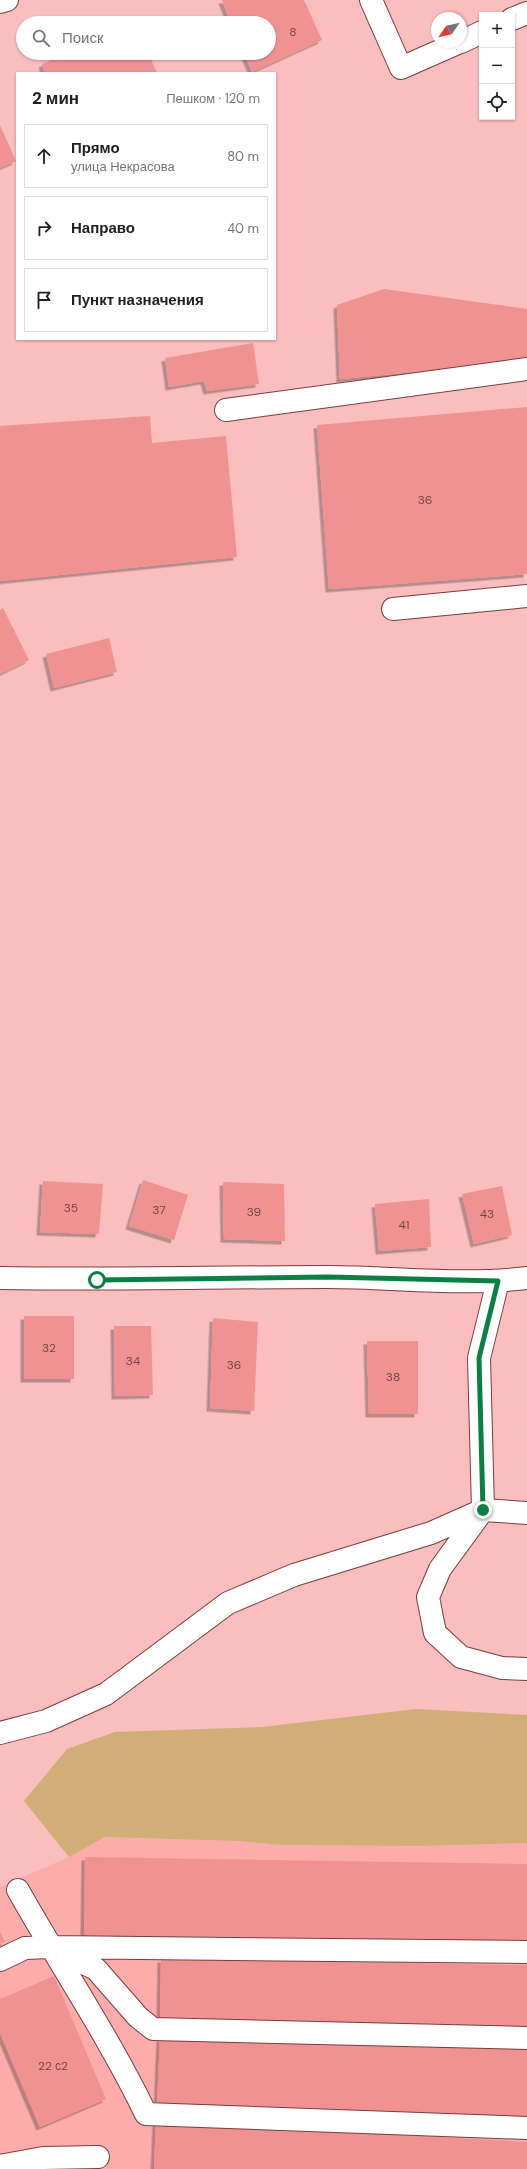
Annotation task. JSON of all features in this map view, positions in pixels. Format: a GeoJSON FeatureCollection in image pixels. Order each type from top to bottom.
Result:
{"type":"FeatureCollection","features":[{"type":"Feature","properties":{"kind":"street"},"geometry":{"type":"LineString","coordinates":[[0,2],[6,0]]}},
{"type":"Feature","properties":{"kind":"street"},"geometry":{"type":"LineString","coordinates":[[371,0],[401,68],[447,48]]}},
{"type":"Feature","properties":{"kind":"street"},"geometry":{"type":"LineString","coordinates":[[515,18],[527,13]]}},
{"type":"Feature","properties":{"kind":"street"},"geometry":{"type":"LineString","coordinates":[[467,39],[479,33]]}},
{"type":"Feature","properties":{"kind":"street"},"geometry":{"type":"LineString","coordinates":[[226,410],[527,369]]}},
{"type":"Feature","properties":{"kind":"street"},"geometry":{"type":"LineString","coordinates":[[393,609],[527,596]]}},
{"type":"Feature","properties":{"kind":"street"},"geometry":{"type":"LineString","coordinates":[[0,1278],[97,1280],[328,1277],[498,1281],[527,1278]]}},
{"type":"Feature","properties":{"kind":"street"},"geometry":{"type":"LineString","coordinates":[[498,1281],[479,1358],[483,1510],[440,1569],[428,1597],[435,1633],[461,1658],[502,1668],[527,1669]]}},
{"type":"Feature","properties":{"kind":"street"},"geometry":{"type":"LineString","coordinates":[[0,1733],[46,1721],[106,1694],[228,1603],[294,1575],[430,1533],[483,1510],[527,1513]]}},
{"type":"Feature","properties":{"kind":"street"},"geometry":{"type":"LineString","coordinates":[[18,1890],[50,1947],[129,2078],[146,2114],[527,2128]]}},
{"type":"Feature","properties":{"kind":"street"},"geometry":{"type":"LineString","coordinates":[[50,1947],[96,1969],[138,2017],[153,2029],[527,2038]]}},
{"type":"Feature","properties":{"kind":"street"},"geometry":{"type":"LineString","coordinates":[[0,1960],[25,1948],[50,1947],[527,1952]]}},
{"type":"Feature","properties":{"kind":"street"},"geometry":{"type":"LineString","coordinates":[[0,2166],[43,2158],[98,2156]]}},
{"type":"Feature","properties":{"kind":"shaded area"},"geometry":{"type":"Polygon","coordinates":[[[416,1709],[527,1715],[527,1843],[418,1846],[281,1845],[238,1841],[105,1837],[69,1857],[24,1801],[67,1749],[115,1732],[262,1727],[416,1709]]]}},
{"type":"Feature","properties":{"kind":"shaded area"},"geometry":{"type":"Polygon","coordinates":[[[105,1837],[238,1841],[281,1845],[418,1846],[527,1843],[527,2169],[0,2169],[0,1887],[69,1857],[105,1837]]]}},
{"type":"Feature","properties":{"kind":"building"},"geometry":{"type":"Polygon","coordinates":[[[222,0],[304,0],[322,40],[252,72],[247,60],[276,60],[276,16],[228,16],[222,0]]]}},
{"type":"Feature","properties":{"kind":"building"},"geometry":{"type":"Polygon","coordinates":[[[51,60],[151,60],[157,72],[45,72],[42,64],[51,60]]]}},
{"type":"Feature","properties":{"kind":"building"},"geometry":{"type":"Polygon","coordinates":[[[0,125],[16,161],[0,168],[0,125]]]}},
{"type":"Feature","properties":{"kind":"building"},"geometry":{"type":"Polygon","coordinates":[[[384,289],[527,309],[527,361],[340,379],[337,305],[384,289]]]}},
{"type":"Feature","properties":{"kind":"building"},"geometry":{"type":"Polygon","coordinates":[[[253,343],[259,384],[207,391],[204,381],[169,387],[165,358],[253,343]]]}},
{"type":"Feature","properties":{"kind":"building"},"geometry":{"type":"Polygon","coordinates":[[[527,407],[527,574],[329,589],[317,425],[527,407]]]}},
{"type":"Feature","properties":{"kind":"building"},"geometry":{"type":"Polygon","coordinates":[[[150,416],[152,443],[226,436],[237,557],[0,581],[0,426],[150,416]]]}},
{"type":"Feature","properties":{"kind":"building"},"geometry":{"type":"Polygon","coordinates":[[[3,608],[29,660],[0,674],[0,610],[3,608]]]}},
{"type":"Feature","properties":{"kind":"building"},"geometry":{"type":"Polygon","coordinates":[[[109,638],[117,672],[54,688],[46,654],[109,638]]]}},
{"type":"Feature","properties":{"kind":"building"},"geometry":{"type":"Polygon","coordinates":[[[143,1180],[188,1195],[174,1240],[129,1226],[143,1180]]]}},
{"type":"Feature","properties":{"kind":"building"},"geometry":{"type":"Polygon","coordinates":[[[43,1181],[103,1184],[99,1234],[40,1232],[43,1181]]]}},
{"type":"Feature","properties":{"kind":"building"},"geometry":{"type":"Polygon","coordinates":[[[223,1182],[284,1184],[285,1241],[224,1239],[223,1182]]]}},
{"type":"Feature","properties":{"kind":"building"},"geometry":{"type":"Polygon","coordinates":[[[502,1186],[512,1235],[474,1244],[462,1194],[502,1186]]]}},
{"type":"Feature","properties":{"kind":"building"},"geometry":{"type":"Polygon","coordinates":[[[429,1199],[431,1247],[379,1251],[375,1204],[429,1199]]]}},
{"type":"Feature","properties":{"kind":"building"},"geometry":{"type":"Polygon","coordinates":[[[24,1316],[74,1316],[74,1379],[24,1379],[24,1316]]]}},
{"type":"Feature","properties":{"kind":"building"},"geometry":{"type":"Polygon","coordinates":[[[213,1318],[258,1322],[254,1411],[210,1408],[213,1318]]]}},
{"type":"Feature","properties":{"kind":"building"},"geometry":{"type":"Polygon","coordinates":[[[114,1326],[151,1326],[153,1395],[115,1396],[114,1326]]]}},
{"type":"Feature","properties":{"kind":"building"},"geometry":{"type":"Polygon","coordinates":[[[367,1341],[418,1341],[418,1414],[369,1414],[367,1341]]]}},
{"type":"Feature","properties":{"kind":"building"},"geometry":{"type":"Polygon","coordinates":[[[85,1857],[527,1864],[527,1944],[84,1935],[85,1857]]]}},
{"type":"Feature","properties":{"kind":"building"},"geometry":{"type":"Polygon","coordinates":[[[0,1932],[5,1942],[0,1944],[0,1932]]]}},
{"type":"Feature","properties":{"kind":"building"},"geometry":{"type":"Polygon","coordinates":[[[161,1959],[527,1965],[527,2028],[160,2019],[161,1959]]]}},
{"type":"Feature","properties":{"kind":"building"},"geometry":{"type":"Polygon","coordinates":[[[54,1976],[106,2099],[40,2127],[0,2033],[0,1999],[54,1976]]]}},
{"type":"Feature","properties":{"kind":"building"},"geometry":{"type":"Polygon","coordinates":[[[160,2038],[527,2047],[527,2116],[157,2106],[160,2038]]]}},
{"type":"Feature","properties":{"kind":"building"},"geometry":{"type":"Polygon","coordinates":[[[156,2121],[527,2142],[527,2169],[154,2169],[156,2121]]]}},
{"type":"Feature","properties":{"kind":"route"},"geometry":{"type":"LineString","coordinates":[[97,1280],[328,1277],[498,1281],[479,1358],[480,1443],[483,1510]]}}]}
